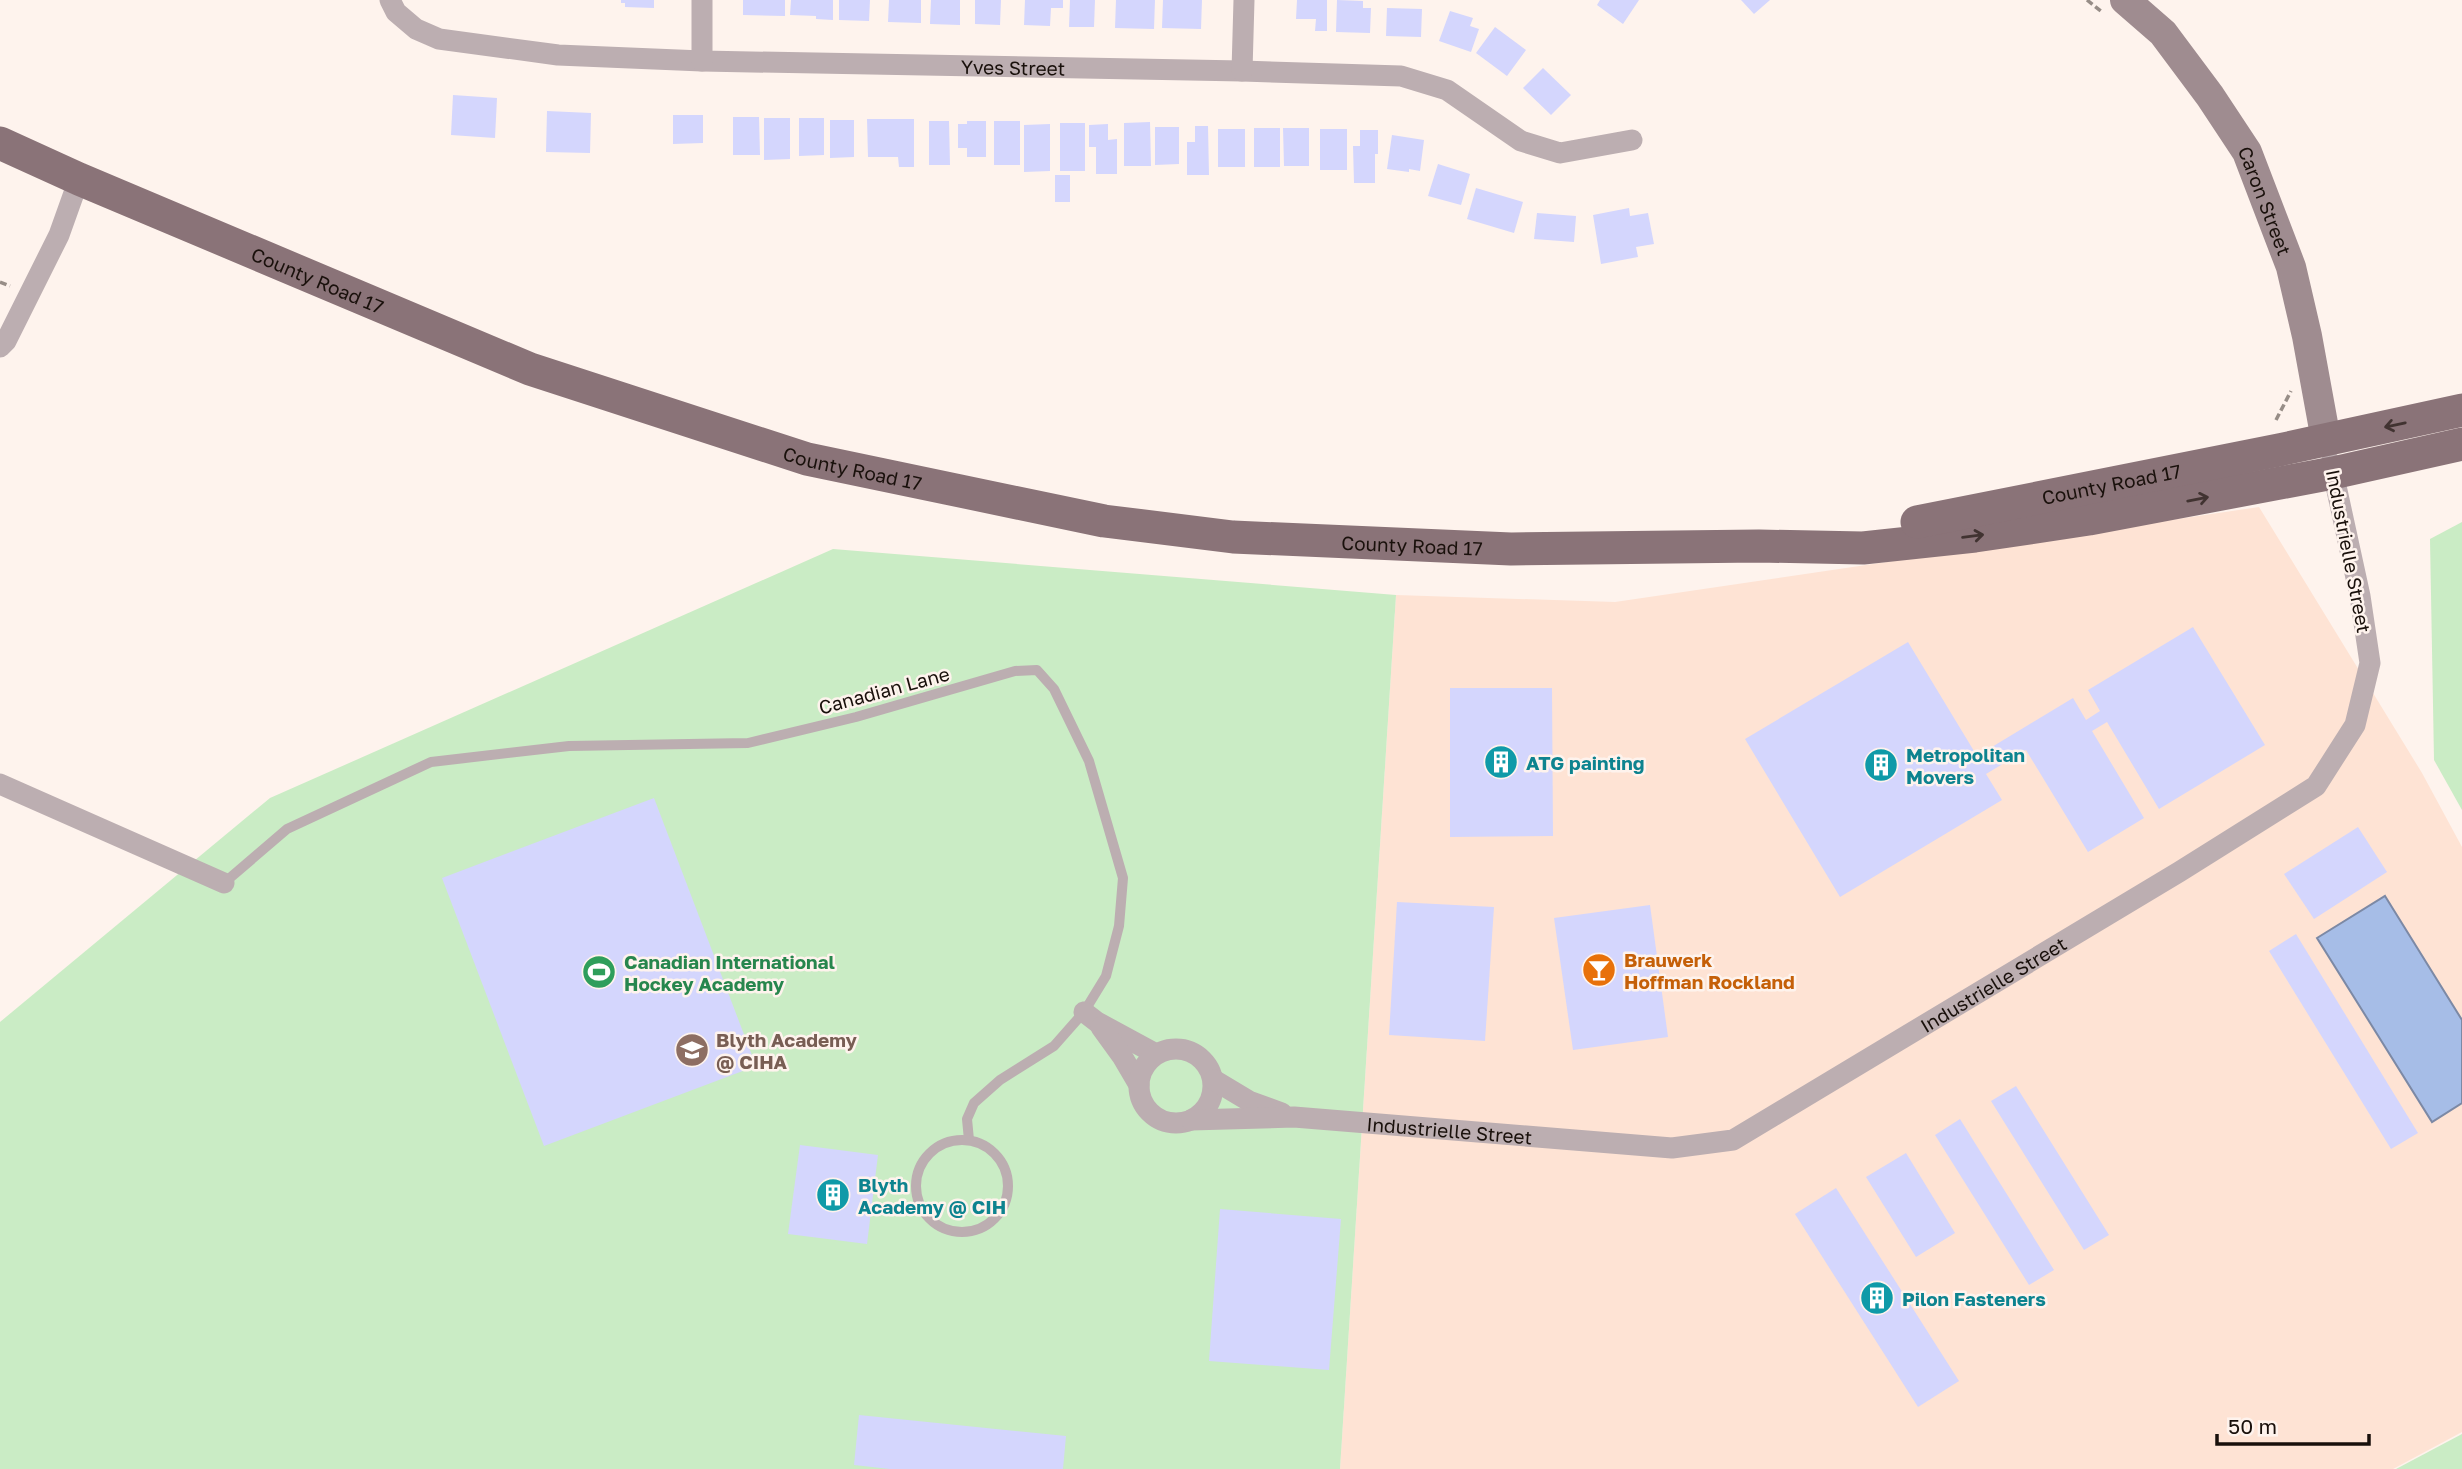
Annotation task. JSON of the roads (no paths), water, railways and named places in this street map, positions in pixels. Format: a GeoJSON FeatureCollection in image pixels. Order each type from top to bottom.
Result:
{"type":"FeatureCollection","features":[{"type":"Feature","properties":{"kind":"main road","name":"County Road 17"},"geometry":{"type":"LineString","coordinates":[[0,143],[79,179],[530,369],[807,459],[1104,521],[1233,537],[1511,549],[1759,546],[1863,548],[1975,536],[2089,519],[2333,473],[2462,444]]}},
{"type":"Feature","properties":{"kind":"main road","name":"County Road 17"},"geometry":{"type":"LineString","coordinates":[[1759,546],[1953,516],[2462,410]]}},
{"type":"Feature","properties":{"kind":"street","name":"Yves Street"},"geometry":{"type":"LineString","coordinates":[[390,0],[396,12],[416,29],[439,39],[558,55],[702,61],[1401,76],[1447,90],[1521,141],[1560,153],[1632,140]]}},
{"type":"Feature","properties":{"kind":"street"},"geometry":{"type":"LineString","coordinates":[[702,0],[702,61]]}},
{"type":"Feature","properties":{"kind":"street"},"geometry":{"type":"LineString","coordinates":[[1242,71],[1244,0]]}},
{"type":"Feature","properties":{"kind":"street","name":"Caron Street"},"geometry":{"type":"LineString","coordinates":[[2116,7],[2163,33],[2247,152],[2291,267],[2326,440]]}},
{"type":"Feature","properties":{"kind":"street"},"geometry":{"type":"LineString","coordinates":[[0,346],[6,341],[31,296],[59,235],[79,179]]}},
{"type":"Feature","properties":{"kind":"street","name":"Industrielle Street"},"geometry":{"type":"LineString","coordinates":[[1091,1017],[1122,1056],[1139,1085],[1146,1109],[1167,1122],[1294,1117],[1672,1148],[1733,1140],[2179,872],[2316,786],[2355,725],[2370,663],[2360,596],[2326,440]]}},
{"type":"Feature","properties":{"kind":"street"},"geometry":{"type":"LineString","coordinates":[[0,784],[224,883]]}},
{"type":"Feature","properties":{"kind":"street"},"geometry":{"type":"LineString","coordinates":[[1091,1017],[1156,1054],[1141,1073],[1139,1085]]}},
{"type":"Feature","properties":{"kind":"street","name":"Industrielle Street"},"geometry":{"type":"LineString","coordinates":[[1156,1054],[1167,1049],[1192,1051],[1210,1069],[1214,1080],[1249,1101],[1294,1117]]}},
{"type":"Feature","properties":{"kind":"street"},"geometry":{"type":"LineString","coordinates":[[1191,1120],[1201,1114],[1209,1104],[1214,1080]]}},
{"type":"Feature","properties":{"kind":"lane","name":"Canadian Lane"},"geometry":{"type":"LineString","coordinates":[[224,883],[287,829],[431,762],[569,746],[748,743],[856,717],[1015,671],[1037,670],[1054,689],[1089,761],[1123,878],[1119,926],[1107,976],[1091,1017],[1054,1046],[1000,1080],[974,1103],[967,1119],[969,1140]]}},
{"type":"Feature","properties":{"kind":"lane"},"geometry":{"type":"LineString","coordinates":[[969,1140],[984,1144],[997,1155],[1005,1168],[1008,1192],[999,1214],[987,1225],[972,1231],[956,1232],[936,1224],[921,1208],[916,1194],[916,1179],[928,1153],[940,1144],[969,1140]]}},
{"type":"Feature","properties":{"kind":"water"},"geometry":{"type":"Polygon","coordinates":[[[2385,896],[2462,1020],[2462,1103],[2432,1122],[2317,938],[2385,896]]]}},
{"type":"Feature","properties":{"kind":"place","name":"ATG painting"},"geometry":{"type":"Point","coordinates":[1501,762]}},
{"type":"Feature","properties":{"kind":"place","name":"Metropolitan Movers"},"geometry":{"type":"Point","coordinates":[1881,765]}},
{"type":"Feature","properties":{"kind":"place","name":"Brauwerk Hoffman Rockland"},"geometry":{"type":"Point","coordinates":[1599,970]}},
{"type":"Feature","properties":{"kind":"place","name":"Canadian International Hockey Academy"},"geometry":{"type":"Point","coordinates":[599,972]}},
{"type":"Feature","properties":{"kind":"place","name":"Blyth Academy @ CIHA"},"geometry":{"type":"Point","coordinates":[692,1050]}},
{"type":"Feature","properties":{"kind":"place","name":"Blyth Academy @ CIH"},"geometry":{"type":"Point","coordinates":[833,1195]}},
{"type":"Feature","properties":{"kind":"place","name":"Pilon Fasteners"},"geometry":{"type":"Point","coordinates":[1877,1298]}}]}
